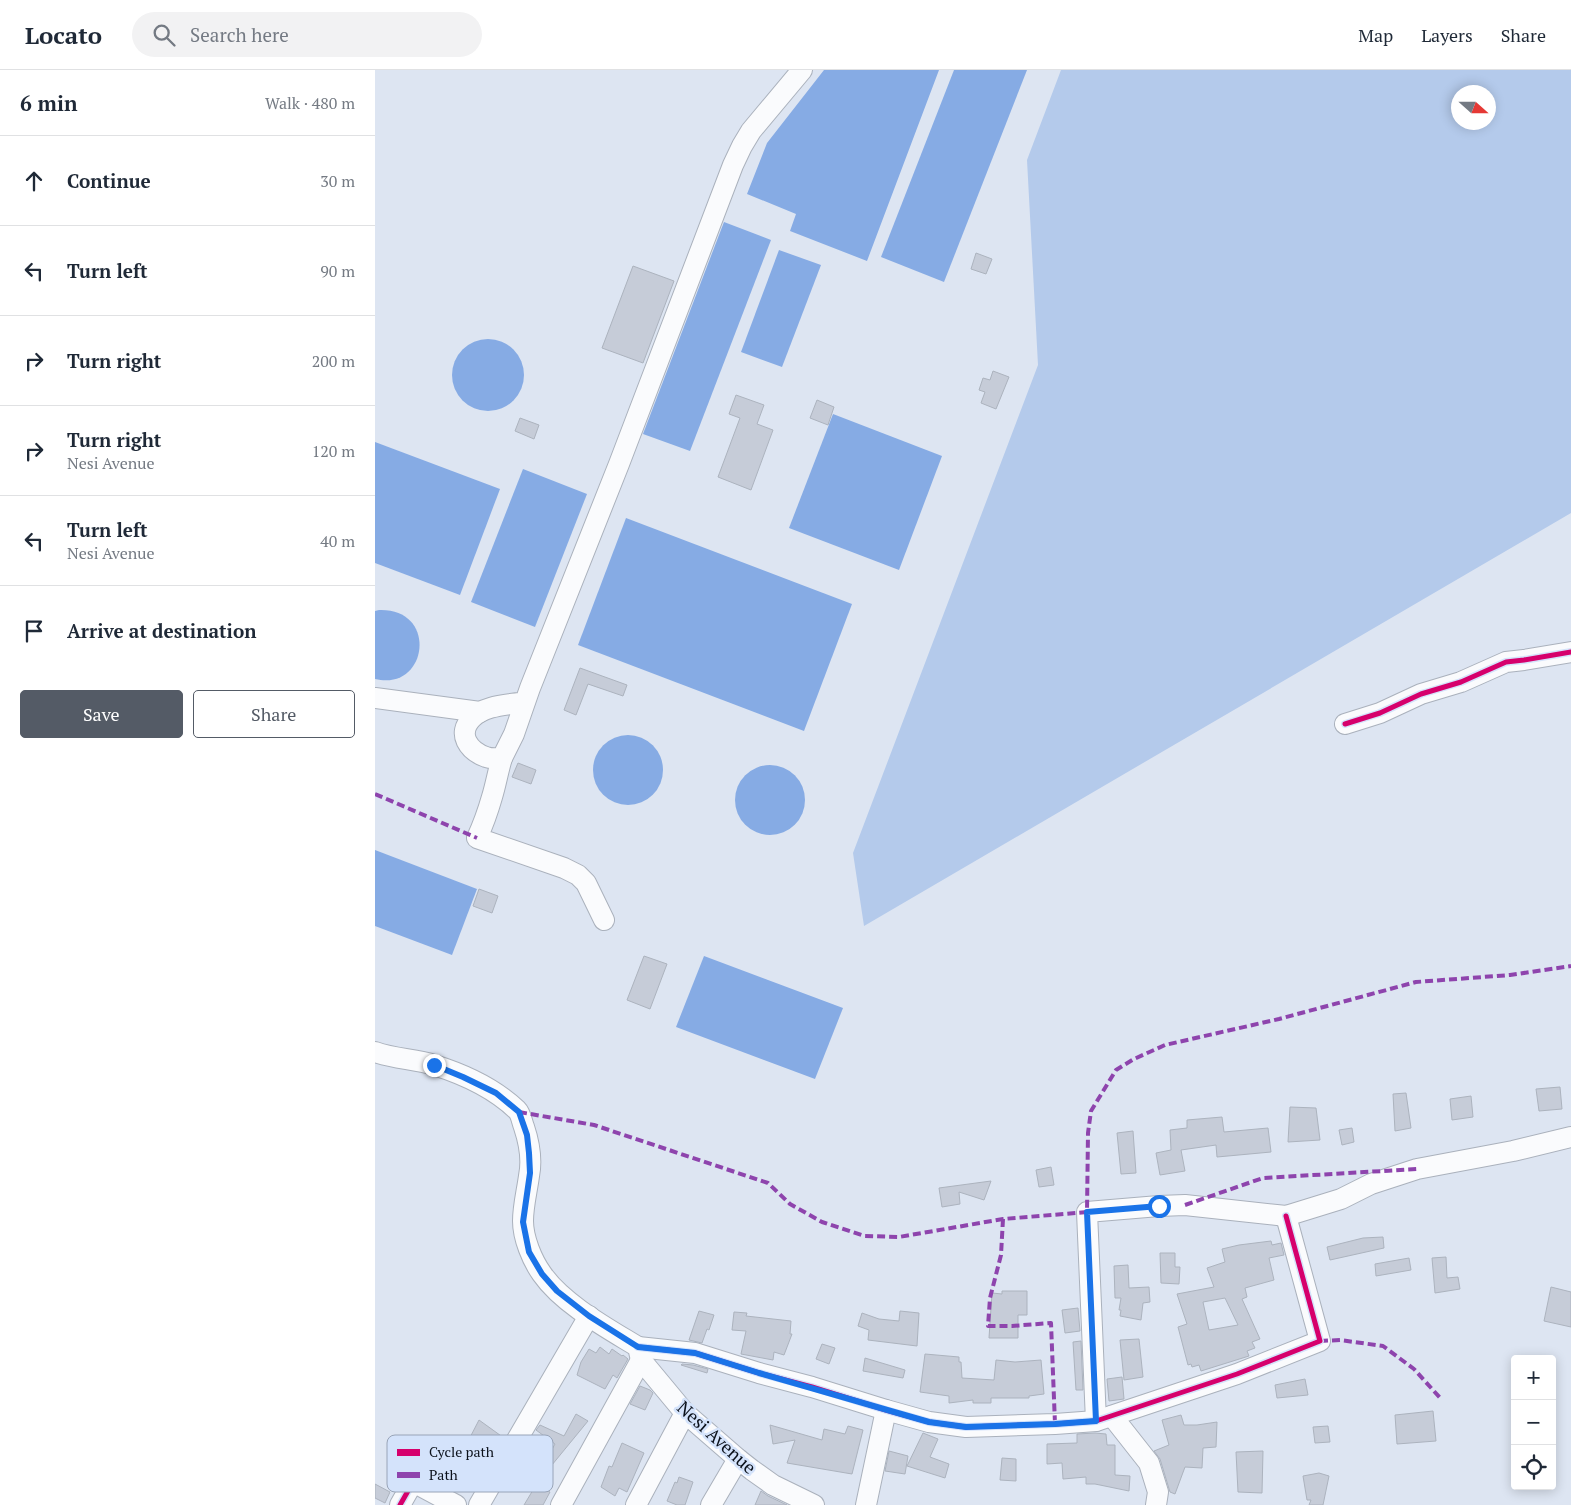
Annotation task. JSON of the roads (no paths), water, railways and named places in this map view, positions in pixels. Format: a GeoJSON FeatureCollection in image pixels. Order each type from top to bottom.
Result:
{"type":"FeatureCollection","features":[{"type":"Feature","properties":{"kind":"street"},"geometry":{"type":"LineString","coordinates":[[604,920],[586,883],[578,875],[564,868],[477,838],[485,821],[502,758],[514,734],[524,702],[619,464],[733,165],[751,131],[803,70]]}},
{"type":"Feature","properties":{"kind":"street"},"geometry":{"type":"LineString","coordinates":[[1345,724],[1380,713],[1421,694],[1461,682],[1506,662],[1571,652]]}},
{"type":"Feature","properties":{"kind":"street"},"geometry":{"type":"LineString","coordinates":[[375,698],[480,712]]}},
{"type":"Feature","properties":{"kind":"street"},"geometry":{"type":"LineString","coordinates":[[502,758],[486,757],[470,747],[465,740],[465,730],[471,719],[480,712],[524,702]]}},
{"type":"Feature","properties":{"kind":"street","name":"Nesi Avenue"},"geometry":{"type":"LineString","coordinates":[[375,1052],[384,1056],[434,1065],[463,1077],[496,1093],[519,1112],[527,1135],[530,1173],[523,1222],[529,1252],[542,1274],[557,1291],[639,1353],[685,1413],[737,1459],[792,1500],[814,1505]]}},
{"type":"Feature","properties":{"kind":"street"},"geometry":{"type":"LineString","coordinates":[[1156,1505],[1158,1492],[1149,1463],[1104,1419],[1087,1212],[1185,1205],[1287,1216],[1341,1199],[1371,1184],[1417,1169],[1513,1151],[1571,1137]]}},
{"type":"Feature","properties":{"kind":"street"},"geometry":{"type":"LineString","coordinates":[[561,1505],[639,1353],[695,1353],[929,1422],[966,1427],[1055,1424],[1104,1419],[1237,1374],[1320,1341],[1287,1216]]}},
{"type":"Feature","properties":{"kind":"street"},"geometry":{"type":"LineString","coordinates":[[520,1435],[589,1316]]}},
{"type":"Feature","properties":{"kind":"street"},"geometry":{"type":"LineString","coordinates":[[866,1505],[887,1410]]}},
{"type":"Feature","properties":{"kind":"street"},"geometry":{"type":"LineString","coordinates":[[636,1505],[685,1413]]}},
{"type":"Feature","properties":{"kind":"street"},"geometry":{"type":"LineString","coordinates":[[711,1505],[737,1459]]}},
{"type":"Feature","properties":{"kind":"street"},"geometry":{"type":"LineString","coordinates":[[400,1505],[407,1492]]}},
{"type":"Feature","properties":{"kind":"street"},"geometry":{"type":"LineString","coordinates":[[432,1492],[456,1505]]}},
{"type":"Feature","properties":{"kind":"street"},"geometry":{"type":"LineString","coordinates":[[479,1505],[487,1492]]}},
{"type":"Feature","properties":{"kind":"water"},"geometry":{"type":"Polygon","coordinates":[[[824,70],[939,70],[867,261],[790,231],[796,214],[747,194],[767,143],[824,70]]]}},
{"type":"Feature","properties":{"kind":"water"},"geometry":{"type":"Polygon","coordinates":[[[954,70],[1027,70],[944,282],[881,257],[954,70]]]}},
{"type":"Feature","properties":{"kind":"water"},"geometry":{"type":"Polygon","coordinates":[[[724,222],[771,240],[690,451],[643,434],[724,222]]]}},
{"type":"Feature","properties":{"kind":"water"},"geometry":{"type":"Polygon","coordinates":[[[779,250],[821,265],[782,367],[741,352],[779,250]]]}},
{"type":"Feature","properties":{"kind":"water"},"geometry":{"type":"Polygon","coordinates":[[[495,339],[514,349],[522,361],[524,375],[522,389],[514,401],[502,409],[481,411],[462,401],[454,389],[452,368],[462,349],[474,341],[495,339]]]}},
{"type":"Feature","properties":{"kind":"water"},"geometry":{"type":"Polygon","coordinates":[[[833,414],[942,456],[899,570],[789,528],[833,414]]]}},
{"type":"Feature","properties":{"kind":"water"},"geometry":{"type":"Polygon","coordinates":[[[375,442],[500,489],[460,595],[375,563],[375,442]]]}},
{"type":"Feature","properties":{"kind":"water"},"geometry":{"type":"Polygon","coordinates":[[[523,469],[587,494],[535,627],[471,602],[523,469]]]}},
{"type":"Feature","properties":{"kind":"water"},"geometry":{"type":"Polygon","coordinates":[[[626,518],[852,604],[804,731],[578,645],[626,518]]]}},
{"type":"Feature","properties":{"kind":"water"},"geometry":{"type":"Polygon","coordinates":[[[375,611],[398,613],[411,622],[418,634],[419,649],[415,662],[406,673],[393,680],[375,679],[375,611]]]}},
{"type":"Feature","properties":{"kind":"water"},"geometry":{"type":"Polygon","coordinates":[[[628,735],[641,738],[653,745],[660,757],[663,770],[660,783],[653,795],[641,802],[628,805],[615,802],[603,795],[596,783],[593,770],[596,757],[603,745],[615,738],[628,735]]]}},
{"type":"Feature","properties":{"kind":"water"},"geometry":{"type":"Polygon","coordinates":[[[770,765],[783,768],[795,775],[802,787],[805,800],[802,813],[795,825],[783,832],[770,835],[757,832],[745,825],[738,813],[735,800],[738,787],[745,775],[757,768],[770,765]]]}},
{"type":"Feature","properties":{"kind":"water"},"geometry":{"type":"Polygon","coordinates":[[[375,850],[477,889],[452,955],[375,926],[375,850]]]}},
{"type":"Feature","properties":{"kind":"water"},"geometry":{"type":"Polygon","coordinates":[[[704,956],[843,1008],[815,1079],[676,1027],[704,956]]]}}]}
